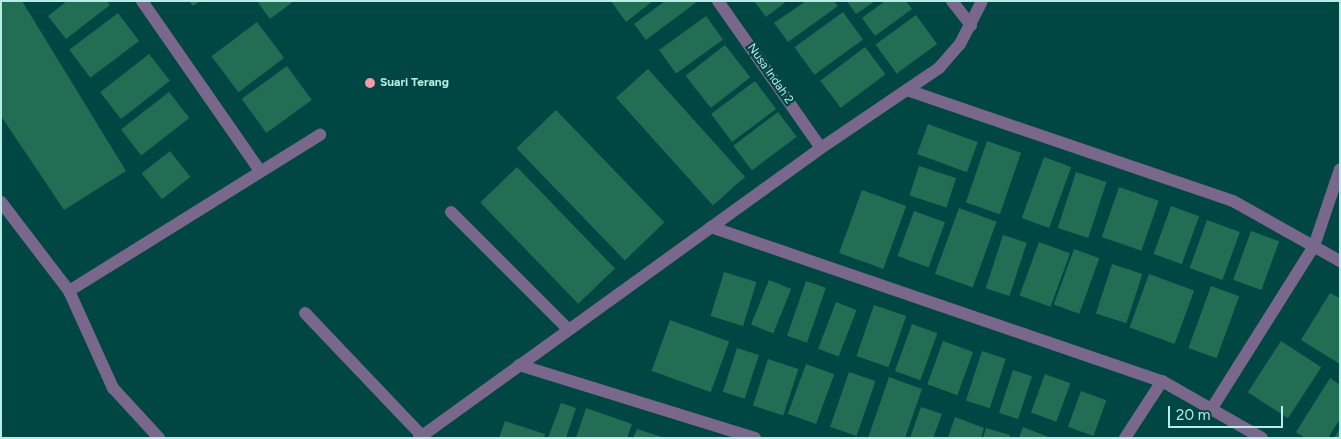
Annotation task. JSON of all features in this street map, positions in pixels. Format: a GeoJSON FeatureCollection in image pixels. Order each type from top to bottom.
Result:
{"type":"FeatureCollection","features":[{"type":"Feature","properties":{"kind":"street"},"geometry":{"type":"LineString","coordinates":[[142,1],[260,171]]}},
{"type":"Feature","properties":{"kind":"street","name":"Nusa Indah 2"},"geometry":{"type":"LineString","coordinates":[[718,1],[821,148]]}},
{"type":"Feature","properties":{"kind":"street"},"geometry":{"type":"LineString","coordinates":[[952,1],[971,25]]}},
{"type":"Feature","properties":{"kind":"street"},"geometry":{"type":"LineString","coordinates":[[305,313],[420,437],[710,227],[950,58],[971,25],[982,1]]}},
{"type":"Feature","properties":{"kind":"street"},"geometry":{"type":"LineString","coordinates":[[907,90],[1233,201],[1340,261]]}},
{"type":"Feature","properties":{"kind":"street"},"geometry":{"type":"LineString","coordinates":[[69,291],[320,135]]}},
{"type":"Feature","properties":{"kind":"street"},"geometry":{"type":"LineString","coordinates":[[1212,408],[1314,246],[1340,169]]}},
{"type":"Feature","properties":{"kind":"street"},"geometry":{"type":"LineString","coordinates":[[1,202],[69,291],[113,388],[159,438]]}},
{"type":"Feature","properties":{"kind":"street"},"geometry":{"type":"LineString","coordinates":[[451,212],[568,329]]}},
{"type":"Feature","properties":{"kind":"street"},"geometry":{"type":"LineString","coordinates":[[710,227],[1162,381],[1262,438]]}},
{"type":"Feature","properties":{"kind":"street"},"geometry":{"type":"LineString","coordinates":[[520,365],[755,438]]}},
{"type":"Feature","properties":{"kind":"street"},"geometry":{"type":"LineString","coordinates":[[1125,438],[1162,381]]}},
{"type":"Feature","properties":{"kind":"building"},"geometry":{"type":"Polygon","coordinates":[[[1,1],[22,1],[126,171],[64,210],[1,116],[1,1]]]}},
{"type":"Feature","properties":{"kind":"building"},"geometry":{"type":"Polygon","coordinates":[[[67,1],[107,1],[110,5],[66,39],[48,16],[67,1]]]}},
{"type":"Feature","properties":{"kind":"building"},"geometry":{"type":"Polygon","coordinates":[[[189,1],[200,1],[193,6],[189,1]]]}},
{"type":"Feature","properties":{"kind":"building"},"geometry":{"type":"Polygon","coordinates":[[[257,1],[294,1],[270,19],[257,1]]]}},
{"type":"Feature","properties":{"kind":"building"},"geometry":{"type":"Polygon","coordinates":[[[611,1],[653,1],[626,22],[611,1]]]}},
{"type":"Feature","properties":{"kind":"building"},"geometry":{"type":"Polygon","coordinates":[[[665,1],[698,1],[646,40],[634,24],[665,1]]]}},
{"type":"Feature","properties":{"kind":"building"},"geometry":{"type":"Polygon","coordinates":[[[754,1],[787,1],[766,17],[754,1]]]}},
{"type":"Feature","properties":{"kind":"building"},"geometry":{"type":"Polygon","coordinates":[[[806,1],[834,1],[838,6],[788,42],[774,23],[806,1]]]}},
{"type":"Feature","properties":{"kind":"building"},"geometry":{"type":"Polygon","coordinates":[[[847,1],[875,1],[856,14],[847,1]]]}},
{"type":"Feature","properties":{"kind":"building"},"geometry":{"type":"Polygon","coordinates":[[[885,1],[906,1],[912,9],[875,36],[862,18],[885,1]]]}},
{"type":"Feature","properties":{"kind":"building"},"geometry":{"type":"Polygon","coordinates":[[[843,12],[863,40],[814,75],[794,47],[843,12]]]}},
{"type":"Feature","properties":{"kind":"building"},"geometry":{"type":"Polygon","coordinates":[[[118,13],[139,41],[90,78],[69,50],[118,13]]]}},
{"type":"Feature","properties":{"kind":"building"},"geometry":{"type":"Polygon","coordinates":[[[916,15],[937,44],[897,74],[876,44],[916,15]]]}},
{"type":"Feature","properties":{"kind":"building"},"geometry":{"type":"Polygon","coordinates":[[[706,16],[723,39],[676,74],[659,50],[706,16]]]}},
{"type":"Feature","properties":{"kind":"building"},"geometry":{"type":"Polygon","coordinates":[[[257,22],[284,58],[239,92],[211,56],[257,22]]]}},
{"type":"Feature","properties":{"kind":"building"},"geometry":{"type":"Polygon","coordinates":[[[725,45],[750,77],[711,108],[686,76],[725,45]]]}},
{"type":"Feature","properties":{"kind":"building"},"geometry":{"type":"Polygon","coordinates":[[[865,47],[885,74],[841,108],[820,81],[865,47]]]}},
{"type":"Feature","properties":{"kind":"building"},"geometry":{"type":"Polygon","coordinates":[[[149,54],[170,81],[121,119],[100,92],[149,54]]]}},
{"type":"Feature","properties":{"kind":"building"},"geometry":{"type":"Polygon","coordinates":[[[287,66],[312,100],[266,133],[242,99],[287,66]]]}},
{"type":"Feature","properties":{"kind":"building"},"geometry":{"type":"Polygon","coordinates":[[[648,69],[745,177],[713,206],[616,98],[648,69]]]}},
{"type":"Feature","properties":{"kind":"building"},"geometry":{"type":"Polygon","coordinates":[[[755,81],[776,109],[732,142],[711,114],[755,81]]]}},
{"type":"Feature","properties":{"kind":"building"},"geometry":{"type":"Polygon","coordinates":[[[169,92],[189,118],[141,156],[121,130],[169,92]]]}},
{"type":"Feature","properties":{"kind":"building"},"geometry":{"type":"Polygon","coordinates":[[[556,110],[664,222],[625,260],[516,148],[556,110]]]}},
{"type":"Feature","properties":{"kind":"building"},"geometry":{"type":"Polygon","coordinates":[[[778,112],[797,137],[752,170],[733,146],[778,112]]]}},
{"type":"Feature","properties":{"kind":"building"},"geometry":{"type":"Polygon","coordinates":[[[928,124],[978,142],[967,172],[917,154],[928,124]]]}},
{"type":"Feature","properties":{"kind":"building"},"geometry":{"type":"Polygon","coordinates":[[[987,141],[1021,153],[1000,214],[966,202],[987,141]]]}},
{"type":"Feature","properties":{"kind":"building"},"geometry":{"type":"Polygon","coordinates":[[[170,151],[190,177],[162,199],[142,173],[170,151]]]}},
{"type":"Feature","properties":{"kind":"building"},"geometry":{"type":"Polygon","coordinates":[[[1044,157],[1071,167],[1049,228],[1022,218],[1044,157]]]}},
{"type":"Feature","properties":{"kind":"building"},"geometry":{"type":"Polygon","coordinates":[[[919,166],[956,178],[947,208],[909,195],[919,166]]]}},
{"type":"Feature","properties":{"kind":"building"},"geometry":{"type":"Polygon","coordinates":[[[517,167],[615,268],[578,304],[480,202],[517,167]]]}},
{"type":"Feature","properties":{"kind":"building"},"geometry":{"type":"Polygon","coordinates":[[[1076,172],[1106,182],[1088,238],[1058,228],[1076,172]]]}},
{"type":"Feature","properties":{"kind":"building"},"geometry":{"type":"Polygon","coordinates":[[[1119,187],[1159,201],[1141,251],[1102,237],[1119,187]]]}},
{"type":"Feature","properties":{"kind":"building"},"geometry":{"type":"Polygon","coordinates":[[[862,190],[906,206],[883,269],[839,253],[862,190]]]}},
{"type":"Feature","properties":{"kind":"building"},"geometry":{"type":"Polygon","coordinates":[[[1171,206],[1199,216],[1182,264],[1154,254],[1171,206]]]}},
{"type":"Feature","properties":{"kind":"building"},"geometry":{"type":"Polygon","coordinates":[[[959,208],[997,222],[973,287],[935,274],[959,208]]]}},
{"type":"Feature","properties":{"kind":"building"},"geometry":{"type":"Polygon","coordinates":[[[914,211],[945,222],[929,267],[898,256],[914,211]]]}},
{"type":"Feature","properties":{"kind":"building"},"geometry":{"type":"Polygon","coordinates":[[[1207,220],[1240,232],[1222,280],[1190,268],[1207,220]]]}},
{"type":"Feature","properties":{"kind":"building"},"geometry":{"type":"Polygon","coordinates":[[[1251,231],[1279,241],[1261,290],[1233,280],[1251,231]]]}},
{"type":"Feature","properties":{"kind":"building"},"geometry":{"type":"Polygon","coordinates":[[[1003,235],[1027,243],[1009,296],[986,288],[1003,235]]]}},
{"type":"Feature","properties":{"kind":"building"},"geometry":{"type":"Polygon","coordinates":[[[1039,242],[1070,253],[1051,307],[1020,296],[1039,242]]]}},
{"type":"Feature","properties":{"kind":"building"},"geometry":{"type":"Polygon","coordinates":[[[1074,249],[1099,258],[1079,314],[1054,304],[1074,249]]]}},
{"type":"Feature","properties":{"kind":"building"},"geometry":{"type":"Polygon","coordinates":[[[1112,264],[1142,274],[1126,323],[1096,313],[1112,264]]]}},
{"type":"Feature","properties":{"kind":"building"},"geometry":{"type":"Polygon","coordinates":[[[724,272],[757,282],[743,326],[711,316],[724,272]]]}},
{"type":"Feature","properties":{"kind":"building"},"geometry":{"type":"Polygon","coordinates":[[[1149,274],[1194,290],[1175,344],[1130,328],[1149,274]]]}},
{"type":"Feature","properties":{"kind":"building"},"geometry":{"type":"Polygon","coordinates":[[[769,280],[791,289],[773,333],[751,325],[769,280]]]}},
{"type":"Feature","properties":{"kind":"building"},"geometry":{"type":"Polygon","coordinates":[[[806,281],[826,288],[807,343],[787,336],[806,281]]]}},
{"type":"Feature","properties":{"kind":"building"},"geometry":{"type":"Polygon","coordinates":[[[1211,286],[1239,296],[1217,358],[1188,348],[1211,286]]]}},
{"type":"Feature","properties":{"kind":"building"},"geometry":{"type":"Polygon","coordinates":[[[1330,293],[1340,298],[1340,364],[1301,340],[1330,293]]]}},
{"type":"Feature","properties":{"kind":"building"},"geometry":{"type":"Polygon","coordinates":[[[836,302],[857,310],[839,357],[818,349],[836,302]]]}},
{"type":"Feature","properties":{"kind":"building"},"geometry":{"type":"Polygon","coordinates":[[[874,305],[906,316],[889,367],[856,356],[874,305]]]}},
{"type":"Feature","properties":{"kind":"building"},"geometry":{"type":"Polygon","coordinates":[[[670,320],[729,342],[711,392],[652,371],[670,320]]]}},
{"type":"Feature","properties":{"kind":"building"},"geometry":{"type":"Polygon","coordinates":[[[912,324],[937,333],[920,380],[895,371],[912,324]]]}},
{"type":"Feature","properties":{"kind":"building"},"geometry":{"type":"Polygon","coordinates":[[[943,341],[973,352],[957,395],[927,384],[943,341]]]}},
{"type":"Feature","properties":{"kind":"building"},"geometry":{"type":"Polygon","coordinates":[[[1281,341],[1321,367],[1288,418],[1248,392],[1281,341]]]}},
{"type":"Feature","properties":{"kind":"building"},"geometry":{"type":"Polygon","coordinates":[[[737,348],[759,355],[745,399],[723,392],[737,348]]]}},
{"type":"Feature","properties":{"kind":"building"},"geometry":{"type":"Polygon","coordinates":[[[982,351],[1006,359],[990,408],[966,400],[982,351]]]}},
{"type":"Feature","properties":{"kind":"building"},"geometry":{"type":"Polygon","coordinates":[[[768,359],[798,369],[783,415],[753,406],[768,359]]]}},
{"type":"Feature","properties":{"kind":"building"},"geometry":{"type":"Polygon","coordinates":[[[806,364],[834,374],[816,424],[788,414],[806,364]]]}},
{"type":"Feature","properties":{"kind":"building"},"geometry":{"type":"Polygon","coordinates":[[[1013,370],[1032,376],[1018,419],[999,413],[1013,370]]]}},
{"type":"Feature","properties":{"kind":"building"},"geometry":{"type":"Polygon","coordinates":[[[849,372],[875,381],[857,436],[830,427],[849,372]]]}},
{"type":"Feature","properties":{"kind":"building"},"geometry":{"type":"Polygon","coordinates":[[[1045,374],[1070,383],[1056,422],[1031,413],[1045,374]]]}},
{"type":"Feature","properties":{"kind":"building"},"geometry":{"type":"Polygon","coordinates":[[[889,377],[922,389],[905,438],[868,438],[889,377]]]}},
{"type":"Feature","properties":{"kind":"building"},"geometry":{"type":"Polygon","coordinates":[[[1330,378],[1340,385],[1340,419],[1328,438],[1305,438],[1296,432],[1330,378]]]}},
{"type":"Feature","properties":{"kind":"building"},"geometry":{"type":"Polygon","coordinates":[[[1081,391],[1106,400],[1093,436],[1068,427],[1081,391]]]}},
{"type":"Feature","properties":{"kind":"building"},"geometry":{"type":"Polygon","coordinates":[[[561,403],[576,408],[566,438],[548,438],[561,403]]]}},
{"type":"Feature","properties":{"kind":"building"},"geometry":{"type":"Polygon","coordinates":[[[921,407],[942,414],[933,438],[910,438],[921,407]]]}},
{"type":"Feature","properties":{"kind":"building"},"geometry":{"type":"Polygon","coordinates":[[[586,408],[632,424],[627,438],[576,438],[586,408]]]}},
{"type":"Feature","properties":{"kind":"building"},"geometry":{"type":"Polygon","coordinates":[[[955,417],[984,428],[981,438],[948,438],[955,417]]]}},
{"type":"Feature","properties":{"kind":"building"},"geometry":{"type":"Polygon","coordinates":[[[505,421],[545,434],[544,438],[499,438],[505,421]]]}},
{"type":"Feature","properties":{"kind":"building"},"geometry":{"type":"Polygon","coordinates":[[[1023,427],[1051,438],[1019,438],[1023,427]]]}},
{"type":"Feature","properties":{"kind":"building"},"geometry":{"type":"Polygon","coordinates":[[[986,428],[1010,435],[1009,438],[983,438],[986,428]]]}},
{"type":"Feature","properties":{"kind":"building"},"geometry":{"type":"Polygon","coordinates":[[[637,429],[662,437],[662,438],[633,438],[637,429]]]}},
{"type":"Feature","properties":{"kind":"building"},"geometry":{"type":"Polygon","coordinates":[[[1340,429],[1340,438],[1334,438],[1340,429]]]}},
{"type":"Feature","properties":{"kind":"place","name":"Suari Terang"},"geometry":{"type":"Point","coordinates":[370,83]}}]}
